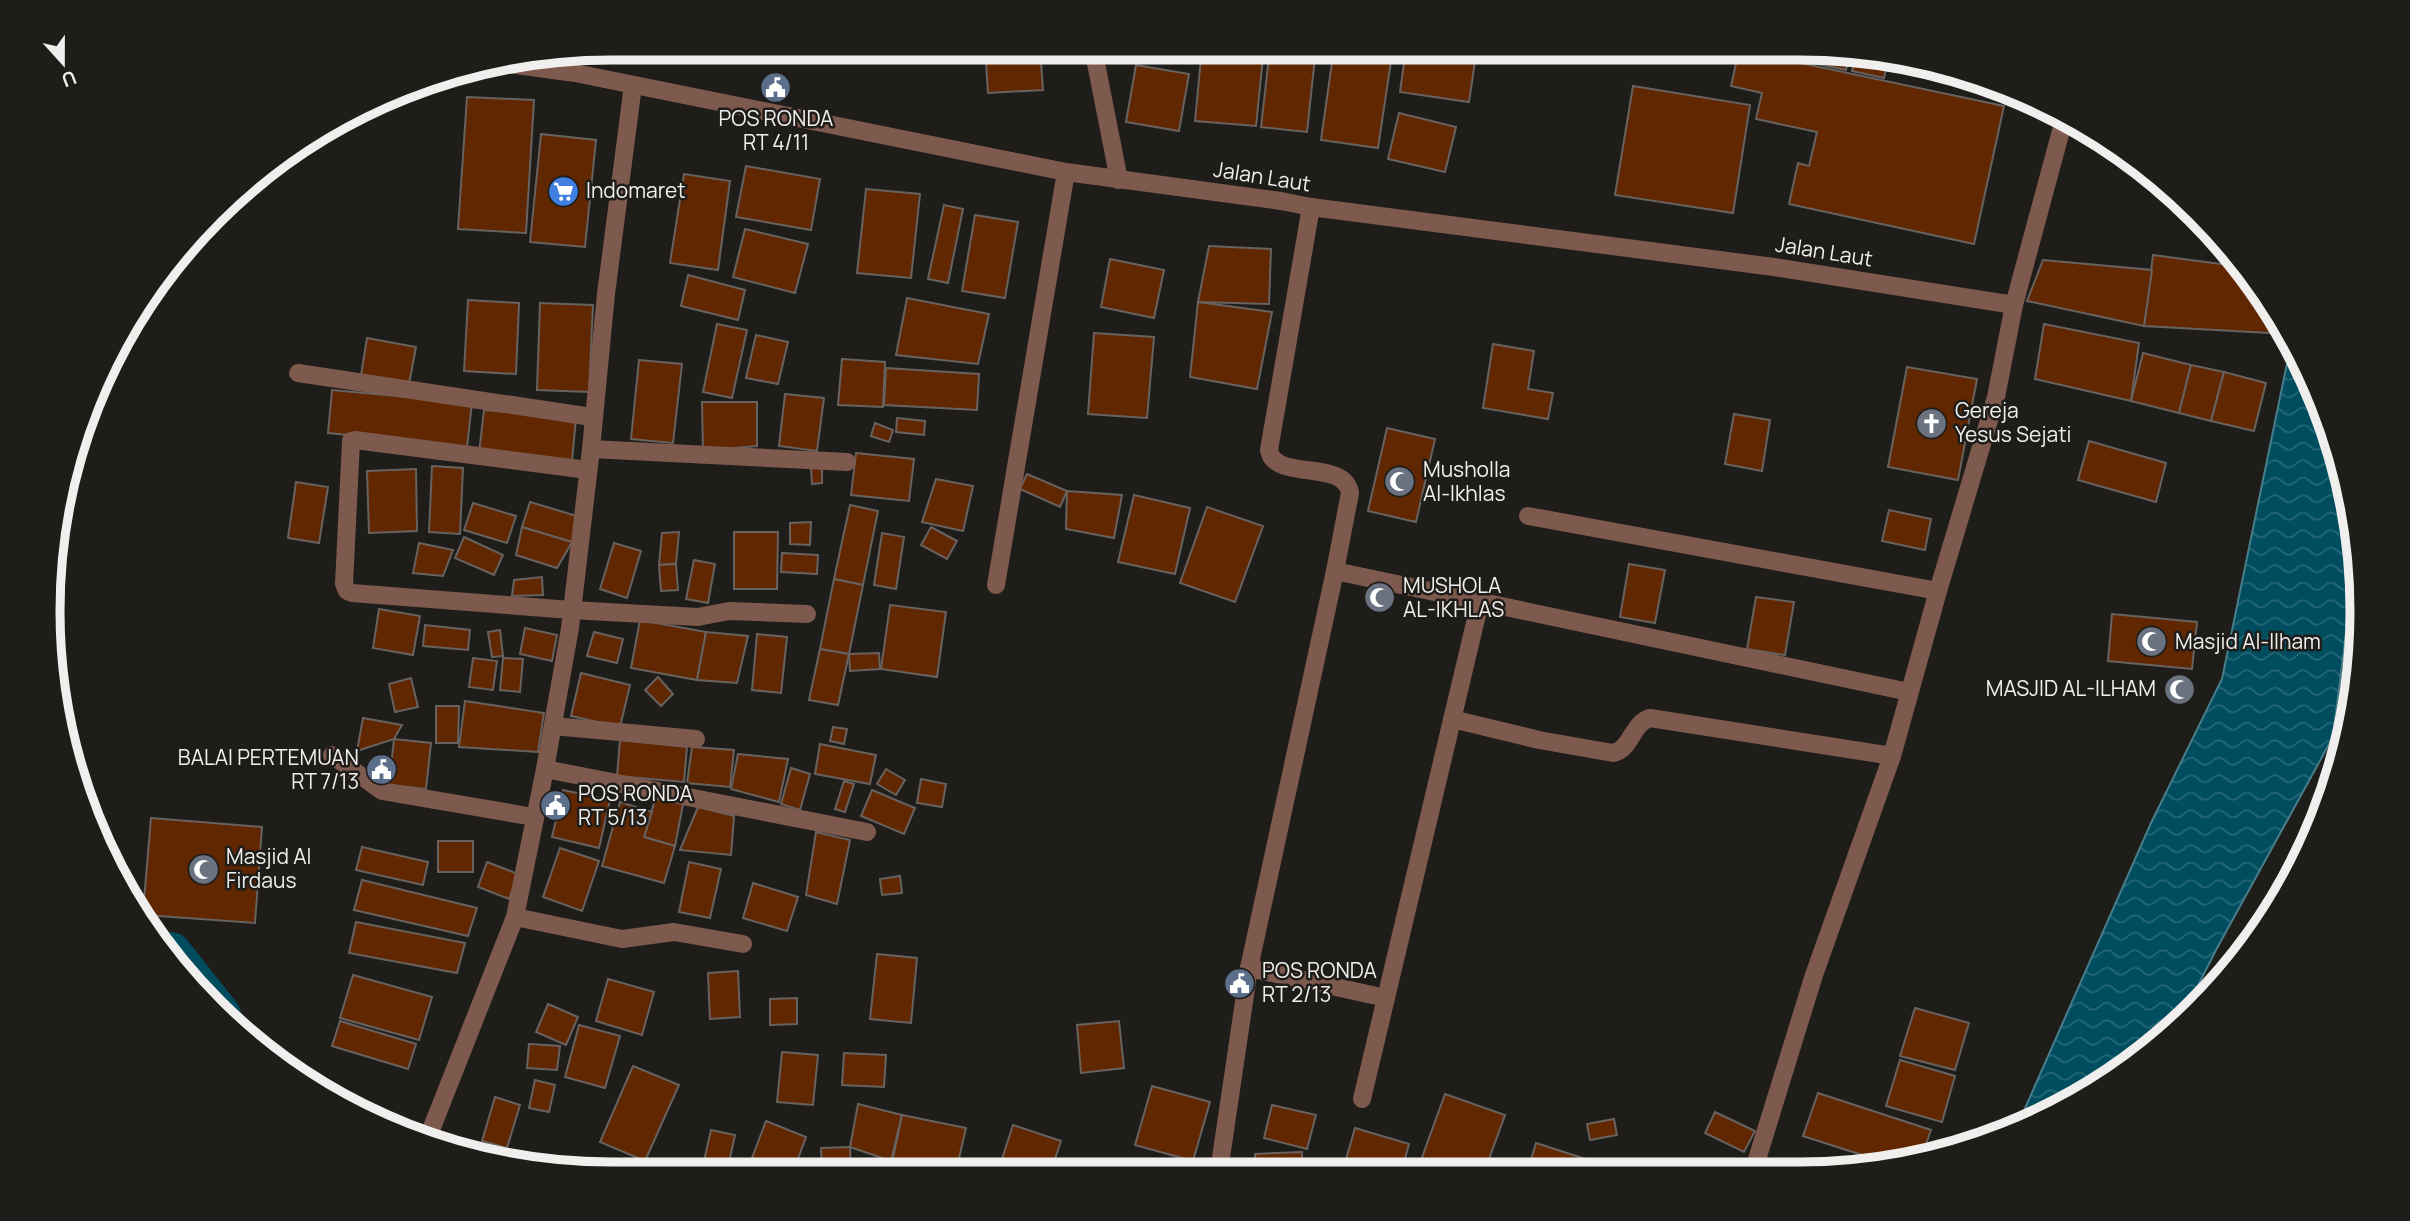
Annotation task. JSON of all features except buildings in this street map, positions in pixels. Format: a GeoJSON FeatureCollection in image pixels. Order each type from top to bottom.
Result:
{"type":"FeatureCollection","features":[{"type":"Feature","properties":{"kind":"street"},"geometry":{"type":"LineString","coordinates":[[1095,60],[1119,180]]}},
{"type":"Feature","properties":{"kind":"street","name":"Jalan Laut"},"geometry":{"type":"LineString","coordinates":[[526,66],[575,73],[1066,172],[1311,207],[1774,267],[2014,305]]}},
{"type":"Feature","properties":{"kind":"street"},"geometry":{"type":"LineString","coordinates":[[431,1131],[515,917],[545,769],[571,610],[633,85]]}},
{"type":"Feature","properties":{"kind":"street"},"geometry":{"type":"LineString","coordinates":[[1756,1162],[1814,975],[1892,756],[1996,397],[2014,305],[2062,126]]}},
{"type":"Feature","properties":{"kind":"street"},"geometry":{"type":"LineString","coordinates":[[996,585],[1066,172]]}},
{"type":"Feature","properties":{"kind":"street"},"geometry":{"type":"LineString","coordinates":[[1220,1162],[1249,968],[1350,494],[1349,488],[1338,477],[1277,463],[1269,450],[1311,207]]}},
{"type":"Feature","properties":{"kind":"street"},"geometry":{"type":"LineString","coordinates":[[298,373],[592,417]]}},
{"type":"Feature","properties":{"kind":"street"},"geometry":{"type":"LineString","coordinates":[[588,470],[355,440],[350,443],[344,584],[349,593],[571,610],[698,617],[729,611],[807,614]]}},
{"type":"Feature","properties":{"kind":"street"},"geometry":{"type":"LineString","coordinates":[[591,449],[847,462]]}},
{"type":"Feature","properties":{"kind":"street"},"geometry":{"type":"LineString","coordinates":[[1528,516],[1938,591]]}},
{"type":"Feature","properties":{"kind":"street"},"geometry":{"type":"LineString","coordinates":[[1335,572],[1909,692]]}},
{"type":"Feature","properties":{"kind":"street"},"geometry":{"type":"LineString","coordinates":[[1362,1099],[1480,602]]}},
{"type":"Feature","properties":{"kind":"street"},"geometry":{"type":"LineString","coordinates":[[1452,719],[1539,740],[1613,753],[1622,749],[1640,722],[1650,718],[1892,756]]}},
{"type":"Feature","properties":{"kind":"street"},"geometry":{"type":"LineString","coordinates":[[553,726],[696,739]]}},
{"type":"Feature","properties":{"kind":"street"},"geometry":{"type":"LineString","coordinates":[[332,755],[382,791],[534,817]]}},
{"type":"Feature","properties":{"kind":"street"},"geometry":{"type":"LineString","coordinates":[[545,769],[867,832]]}},
{"type":"Feature","properties":{"kind":"street"},"geometry":{"type":"LineString","coordinates":[[515,917],[622,939],[674,932],[743,944]]}},
{"type":"Feature","properties":{"kind":"street"},"geometry":{"type":"LineString","coordinates":[[1249,968],[1386,998]]}},
{"type":"Feature","properties":{"kind":"water"},"geometry":{"type":"Polygon","coordinates":[[[2288,356],[2321,433],[2332,468],[2346,539],[2350,603],[2333,737],[2193,996],[2163,1025],[2106,1069],[2022,1114],[2151,823],[2222,679],[2288,356]]]}},
{"type":"Feature","properties":{"kind":"place","name":"POS RONDA RT 4/11"},"geometry":{"type":"Point","coordinates":[776,87]}},
{"type":"Feature","properties":{"kind":"place","name":"Indomaret"},"geometry":{"type":"Point","coordinates":[563,191]}},
{"type":"Feature","properties":{"kind":"place","name":"Gereja Yesus Sejati"},"geometry":{"type":"Point","coordinates":[1932,423]}},
{"type":"Feature","properties":{"kind":"place","name":"Musholla Al-Ikhlas"},"geometry":{"type":"Point","coordinates":[1400,482]}},
{"type":"Feature","properties":{"kind":"place","name":"MUSHOLA AL-IKHLAS"},"geometry":{"type":"Point","coordinates":[1380,598]}},
{"type":"Feature","properties":{"kind":"place","name":"Masjid Al-Ilham"},"geometry":{"type":"Point","coordinates":[2152,642]}},
{"type":"Feature","properties":{"kind":"place","name":"MASJID AL-ILHAM"},"geometry":{"type":"Point","coordinates":[2179,689]}},
{"type":"Feature","properties":{"kind":"place","name":"BALAI PERTEMUAN RT 7/13"},"geometry":{"type":"Point","coordinates":[382,770]}},
{"type":"Feature","properties":{"kind":"place","name":"POS RONDA RT 5/13"},"geometry":{"type":"Point","coordinates":[555,806]}},
{"type":"Feature","properties":{"kind":"place","name":"Masjid Al Firdaus"},"geometry":{"type":"Point","coordinates":[203,869]}},
{"type":"Feature","properties":{"kind":"place","name":"POS RONDA RT 2/13"},"geometry":{"type":"Point","coordinates":[1239,983]}}]}
